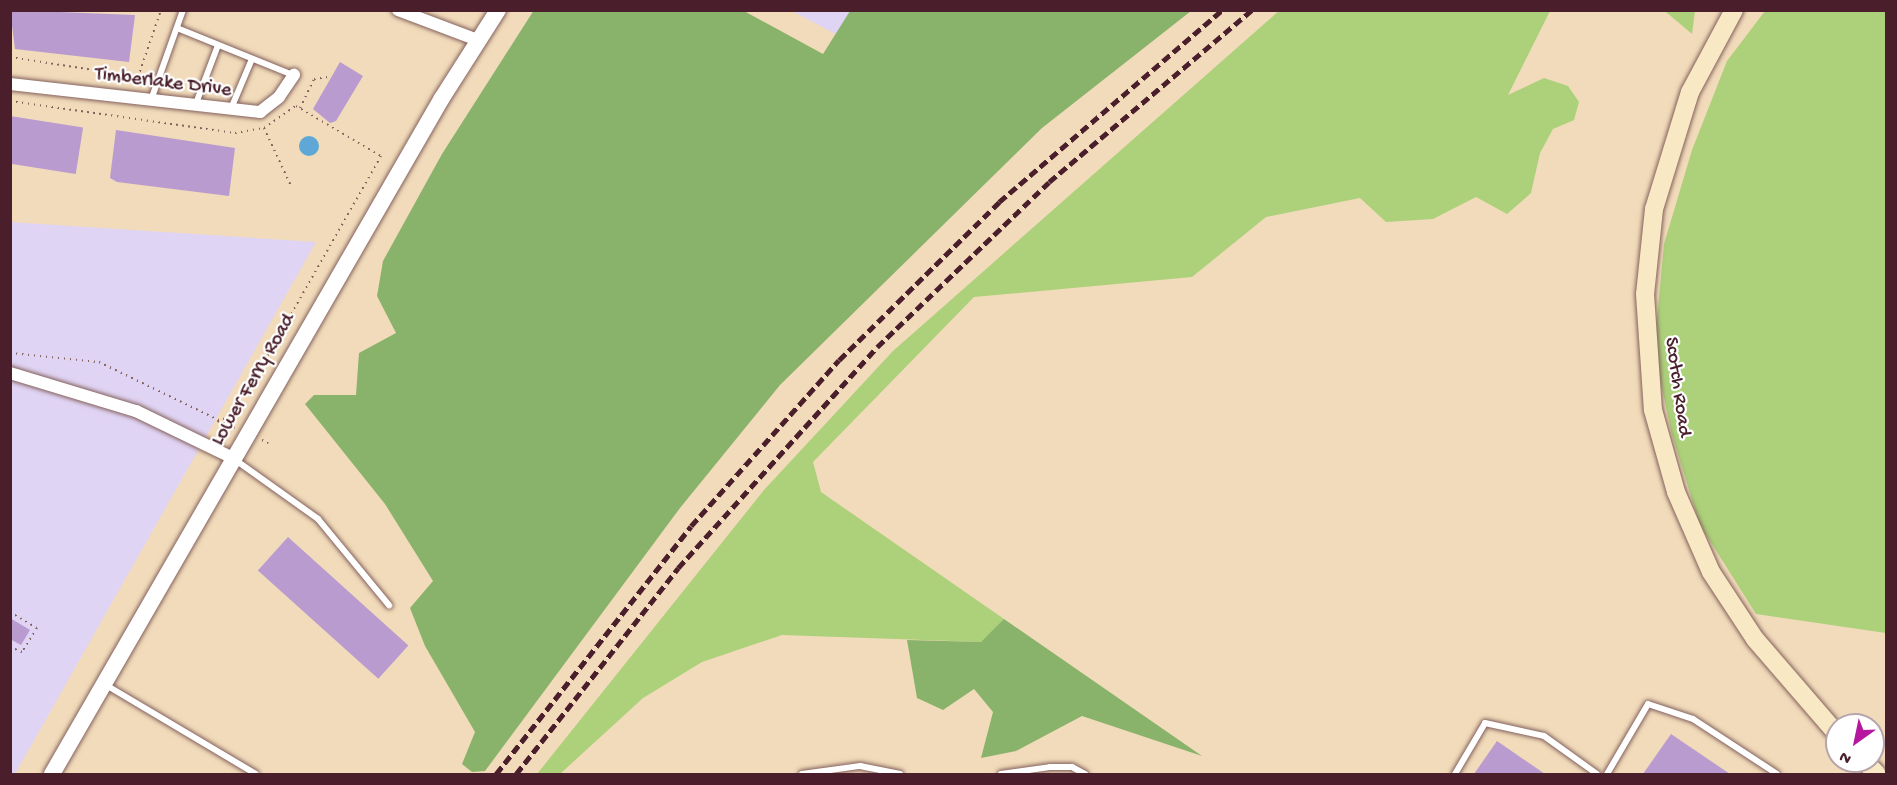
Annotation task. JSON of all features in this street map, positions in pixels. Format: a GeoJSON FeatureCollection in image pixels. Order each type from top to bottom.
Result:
{"type":"FeatureCollection","features":[{"type":"Feature","properties":{"kind":"main road","name":"Scotch Road"},"geometry":{"type":"LineString","coordinates":[[1734,10],[1705,59],[1676,127],[1651,228],[1646,313],[1653,410],[1676,492],[1711,572],[1755,639],[1825,720]]}},
{"type":"Feature","properties":{"kind":"street"},"geometry":{"type":"LineString","coordinates":[[398,10],[478,40]]}},
{"type":"Feature","properties":{"kind":"street","name":"Lower Ferry Road"},"geometry":{"type":"LineString","coordinates":[[52,774],[233,458],[478,40],[498,10]]}},
{"type":"Feature","properties":{"kind":"street","name":"Timberlake Drive"},"geometry":{"type":"LineString","coordinates":[[10,84],[230,111],[260,112],[294,75]]}},
{"type":"Feature","properties":{"kind":"street"},"geometry":{"type":"LineString","coordinates":[[10,373],[136,411],[233,458]]}},
{"type":"Feature","properties":{"kind":"lane"},"geometry":{"type":"LineString","coordinates":[[151,101],[183,10]]}},
{"type":"Feature","properties":{"kind":"lane"},"geometry":{"type":"LineString","coordinates":[[177,28],[294,75]]}},
{"type":"Feature","properties":{"kind":"lane"},"geometry":{"type":"LineString","coordinates":[[195,107],[218,45]]}},
{"type":"Feature","properties":{"kind":"lane"},"geometry":{"type":"LineString","coordinates":[[230,111],[252,59]]}},
{"type":"Feature","properties":{"kind":"lane"},"geometry":{"type":"LineString","coordinates":[[233,458],[318,519],[389,605]]}},
{"type":"Feature","properties":{"kind":"lane"},"geometry":{"type":"LineString","coordinates":[[105,685],[256,774]]}},
{"type":"Feature","properties":{"kind":"lane"},"geometry":{"type":"LineString","coordinates":[[1607,774],[1648,704],[1693,719],[1777,774]]}},
{"type":"Feature","properties":{"kind":"lane"},"geometry":{"type":"LineString","coordinates":[[1455,774],[1485,723],[1544,735],[1597,774]]}},
{"type":"Feature","properties":{"kind":"lane"},"geometry":{"type":"LineString","coordinates":[[802,774],[860,766],[900,774]]}},
{"type":"Feature","properties":{"kind":"lane"},"geometry":{"type":"LineString","coordinates":[[1001,774],[1050,766],[1072,767],[1084,774]]}},
{"type":"Feature","properties":{"kind":"path"},"geometry":{"type":"LineString","coordinates":[[10,57],[138,77],[161,10]]}},
{"type":"Feature","properties":{"kind":"path"},"geometry":{"type":"LineString","coordinates":[[10,101],[235,133],[264,128],[300,108],[314,79],[328,77]]}},
{"type":"Feature","properties":{"kind":"path"},"geometry":{"type":"LineString","coordinates":[[217,422],[235,413],[276,333],[381,162],[364,142],[300,108]]}},
{"type":"Feature","properties":{"kind":"path"},"geometry":{"type":"LineString","coordinates":[[264,128],[291,186]]}},
{"type":"Feature","properties":{"kind":"path"},"geometry":{"type":"LineString","coordinates":[[10,353],[99,362],[217,422],[268,443]]}},
{"type":"Feature","properties":{"kind":"path"},"geometry":{"type":"LineString","coordinates":[[10,612],[37,628],[22,652],[10,647]]}},
{"type":"Feature","properties":{"kind":"shaded area"},"geometry":{"type":"Polygon","coordinates":[[[792,11],[861,11],[849,41],[792,11]]]}},
{"type":"Feature","properties":{"kind":"shaded area"},"geometry":{"type":"Polygon","coordinates":[[[10,222],[316,242],[15,774],[10,774],[10,222]]]}},
{"type":"Feature","properties":{"kind":"green space"},"geometry":{"type":"Polygon","coordinates":[[[534,10],[744,11],[823,54],[850,11],[1191,11],[1042,128],[780,385],[680,508],[485,771],[472,772],[462,764],[475,732],[425,646],[410,608],[433,581],[385,504],[305,404],[314,395],[356,395],[359,353],[396,333],[377,296],[383,261],[442,154],[534,10]]]}},
{"type":"Feature","properties":{"kind":"green space"},"geometry":{"type":"Polygon","coordinates":[[[1280,10],[1550,11],[1508,95],[1544,78],[1568,86],[1579,102],[1574,120],[1553,129],[1540,153],[1531,193],[1507,214],[1476,197],[1433,219],[1386,222],[1360,198],[1266,217],[1192,277],[974,297],[813,462],[821,492],[1004,619],[1000,625],[981,642],[782,635],[702,662],[643,698],[560,774],[537,774],[764,490],[893,351],[1280,10]]]}},
{"type":"Feature","properties":{"kind":"green space"},"geometry":{"type":"Polygon","coordinates":[[[1664,11],[1695,11],[1692,34],[1666,12],[1664,11]]]}},
{"type":"Feature","properties":{"kind":"green space"},"geometry":{"type":"Polygon","coordinates":[[[1765,11],[1886,11],[1886,633],[1756,614],[1700,525],[1672,435],[1654,351],[1664,244],[1692,150],[1727,61],[1765,11]]]}},
{"type":"Feature","properties":{"kind":"green space"},"geometry":{"type":"Polygon","coordinates":[[[1004,619],[1202,756],[1082,716],[1016,751],[981,758],[993,712],[974,689],[943,710],[917,698],[907,640],[981,642],[1004,619]]]}},
{"type":"Feature","properties":{"kind":"water"},"geometry":{"type":"Polygon","coordinates":[[[309,136],[316,139],[319,146],[316,153],[309,156],[302,153],[299,146],[302,139],[309,136]]]}},
{"type":"Feature","properties":{"kind":"building"},"geometry":{"type":"Polygon","coordinates":[[[10,10],[135,15],[129,62],[15,49],[10,10]]]}},
{"type":"Feature","properties":{"kind":"building"},"geometry":{"type":"Polygon","coordinates":[[[340,62],[363,76],[336,121],[330,123],[313,109],[340,62]]]}},
{"type":"Feature","properties":{"kind":"building"},"geometry":{"type":"Polygon","coordinates":[[[10,116],[83,128],[76,174],[10,164],[10,116]]]}},
{"type":"Feature","properties":{"kind":"building"},"geometry":{"type":"Polygon","coordinates":[[[116,130],[235,148],[229,196],[117,182],[110,178],[116,130]]]}},
{"type":"Feature","properties":{"kind":"building"},"geometry":{"type":"Polygon","coordinates":[[[288,537],[408,645],[378,679],[258,570],[288,537]]]}},
{"type":"Feature","properties":{"kind":"building"},"geometry":{"type":"Polygon","coordinates":[[[10,618],[30,630],[21,645],[10,639],[10,618]]]}},
{"type":"Feature","properties":{"kind":"building"},"geometry":{"type":"Polygon","coordinates":[[[1671,734],[1730,774],[1643,774],[1671,734]]]}},
{"type":"Feature","properties":{"kind":"building"},"geometry":{"type":"Polygon","coordinates":[[[1497,741],[1545,774],[1474,774],[1497,741]]]}},
{"type":"Feature","properties":{"kind":"railway"},"geometry":{"type":"LineString","coordinates":[[496,774],[691,526],[839,360],[999,202],[1222,10]]}},
{"type":"Feature","properties":{"kind":"railway"},"geometry":{"type":"LineString","coordinates":[[516,774],[678,568],[877,347],[1049,182],[1252,10]]}}]}
